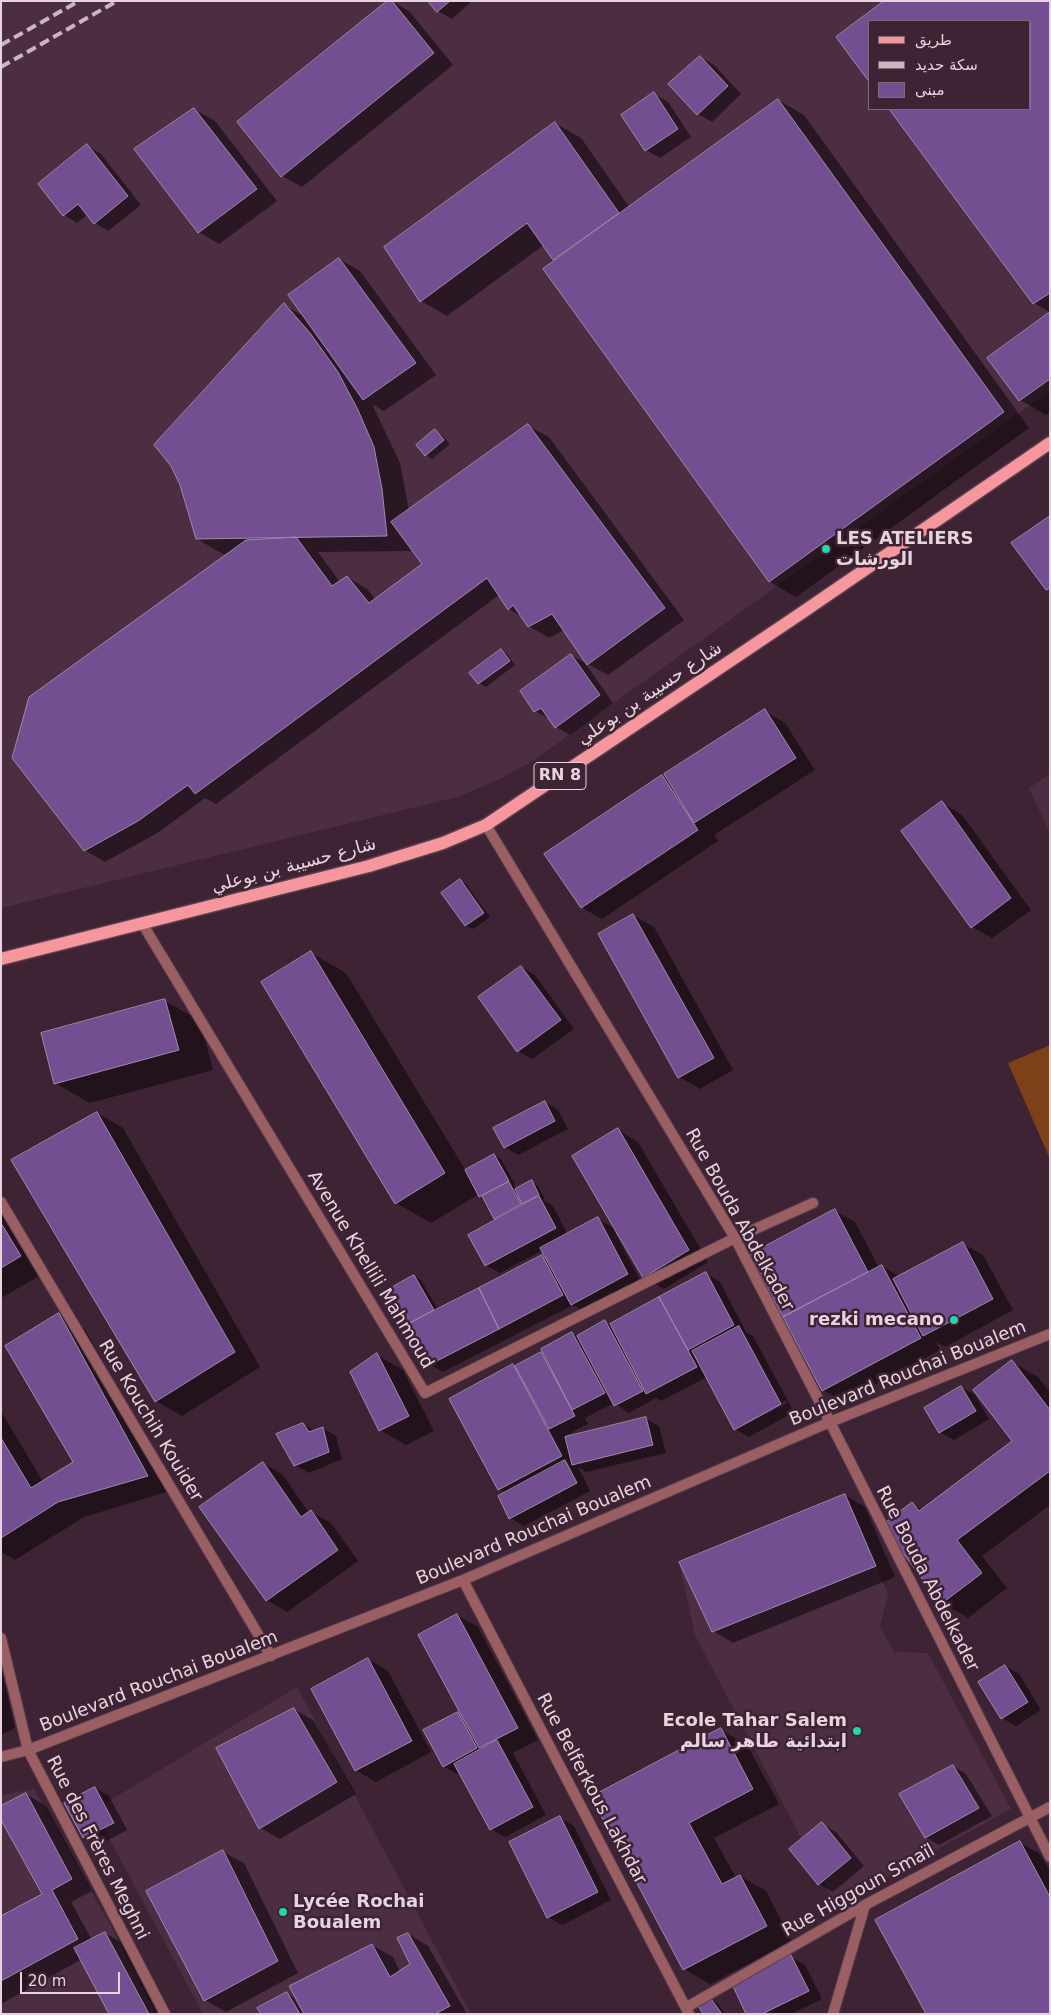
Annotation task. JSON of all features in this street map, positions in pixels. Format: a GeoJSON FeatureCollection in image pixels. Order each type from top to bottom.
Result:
{"type":"FeatureCollection","features":[{"type":"Feature","properties":{"kind":"main road","name":"شارع حسيبة بن بوعلي"},"geometry":{"type":"LineString","coordinates":[[1,959],[369,866],[443,842],[486,825],[1050,443]]}},
{"type":"Feature","properties":{"kind":"street","name":"Rue Bouda Abdelkader"},"geometry":{"type":"LineString","coordinates":[[486,825],[735,1238],[1050,1857]]}},
{"type":"Feature","properties":{"kind":"street","name":"Avenue Khellili Mahmoud"},"geometry":{"type":"LineString","coordinates":[[142,923],[425,1393],[735,1238],[813,1203]]}},
{"type":"Feature","properties":{"kind":"street","name":"Rue Kouchih Kouider"},"geometry":{"type":"LineString","coordinates":[[1,1202],[271,1656]]}},
{"type":"Feature","properties":{"kind":"street","name":"Boulevard Rouchai Boualem"},"geometry":{"type":"LineString","coordinates":[[1,1757],[28,1750],[463,1580],[830,1422],[1050,1334]]}},
{"type":"Feature","properties":{"kind":"street","name":"Rue Belferkous Lakhdar"},"geometry":{"type":"LineString","coordinates":[[463,1580],[688,2011]]}},
{"type":"Feature","properties":{"kind":"street","name":"Rue des Frères Meghni"},"geometry":{"type":"LineString","coordinates":[[1,1638],[28,1750],[165,2014]]}},
{"type":"Feature","properties":{"kind":"street","name":"Rue Higgoun Smaïl"},"geometry":{"type":"LineString","coordinates":[[688,2011],[865,1906],[1050,1807]]}},
{"type":"Feature","properties":{"kind":"street"},"geometry":{"type":"LineString","coordinates":[[833,2014],[865,1906]]}},
{"type":"Feature","properties":{"kind":"shaded area"},"geometry":{"type":"Polygon","coordinates":[[[1,1],[1050,1],[1050,391],[534,760],[496,781],[457,797],[1,908],[1,1]]]}},
{"type":"Feature","properties":{"kind":"shaded area"},"geometry":{"type":"Polygon","coordinates":[[[1050,774],[1050,834],[1029,788],[1050,774]]]}},
{"type":"Feature","properties":{"kind":"shaded area"},"geometry":{"type":"Polygon","coordinates":[[[1050,1045],[1050,1159],[1008,1063],[1050,1045]]]}},
{"type":"Feature","properties":{"kind":"shaded area","name":"Ecole Tahar Salem ابتدائية طاهر سالم"},"geometry":{"type":"Polygon","coordinates":[[[845,1494],[888,1594],[880,1627],[894,1652],[928,1653],[1011,1809],[836,1905],[695,1635],[679,1562],[845,1494]]]}},
{"type":"Feature","properties":{"kind":"shaded area","name":"Lycée Rochai Boualem"},"geometry":{"type":"Polygon","coordinates":[[[297,1687],[471,2014],[203,2014],[94,1810],[297,1687]]]}},
{"type":"Feature","properties":{"kind":"shaded area"},"geometry":{"type":"Polygon","coordinates":[[[34,1789],[112,1928],[156,2014],[1,2014],[1,1795],[34,1789]]]}},
{"type":"Feature","properties":{"kind":"building"},"geometry":{"type":"Polygon","coordinates":[[[387,1],[392,1],[434,53],[281,177],[237,122],[387,1]]]}},
{"type":"Feature","properties":{"kind":"building"},"geometry":{"type":"Polygon","coordinates":[[[428,1],[450,1],[437,12],[428,1]]]}},
{"type":"Feature","properties":{"kind":"building"},"geometry":{"type":"Polygon","coordinates":[[[884,1],[1050,1],[1050,293],[1033,304],[890,110],[1031,110],[1031,20],[868,20],[868,80],[836,37],[884,1]]]}},
{"type":"Feature","properties":{"kind":"building"},"geometry":{"type":"Polygon","coordinates":[[[700,56],[728,86],[697,115],[668,84],[700,56]]]}},
{"type":"Feature","properties":{"kind":"building"},"geometry":{"type":"Polygon","coordinates":[[[654,92],[678,129],[645,151],[621,115],[654,92]]]}},
{"type":"Feature","properties":{"kind":"building"},"geometry":{"type":"Polygon","coordinates":[[[778,99],[1004,412],[769,582],[543,269],[778,99]]]}},
{"type":"Feature","properties":{"kind":"building"},"geometry":{"type":"Polygon","coordinates":[[[194,108],[257,189],[198,233],[134,149],[194,108]]]}},
{"type":"Feature","properties":{"kind":"building"},"geometry":{"type":"Polygon","coordinates":[[[555,122],[619,213],[553,260],[527,223],[420,302],[384,247],[555,122]]]}},
{"type":"Feature","properties":{"kind":"building"},"geometry":{"type":"Polygon","coordinates":[[[87,144],[128,196],[94,224],[78,204],[63,216],[38,184],[87,144]]]}},
{"type":"Feature","properties":{"kind":"building"},"geometry":{"type":"Polygon","coordinates":[[[339,258],[416,363],[363,400],[288,295],[339,258]]]}},
{"type":"Feature","properties":{"kind":"building"},"geometry":{"type":"Polygon","coordinates":[[[284,303],[310,333],[338,372],[358,410],[374,447],[382,489],[387,536],[196,539],[180,485],[171,466],[154,445],[284,303]]]}},
{"type":"Feature","properties":{"kind":"building"},"geometry":{"type":"Polygon","coordinates":[[[1050,312],[1050,379],[1019,401],[987,358],[1050,312]]]}},
{"type":"Feature","properties":{"kind":"building"},"geometry":{"type":"Polygon","coordinates":[[[528,424],[665,608],[587,665],[552,614],[528,627],[513,605],[508,610],[487,578],[195,794],[188,785],[138,821],[84,851],[12,758],[29,697],[246,540],[296,537],[332,586],[347,576],[369,603],[422,564],[391,522],[528,424]]]}},
{"type":"Feature","properties":{"kind":"building"},"geometry":{"type":"Polygon","coordinates":[[[435,429],[444,440],[425,456],[416,445],[435,429]]]}},
{"type":"Feature","properties":{"kind":"building"},"geometry":{"type":"Polygon","coordinates":[[[1050,516],[1050,588],[1046,590],[1011,543],[1050,516]]]}},
{"type":"Feature","properties":{"kind":"building"},"geometry":{"type":"Polygon","coordinates":[[[501,649],[510,661],[478,684],[469,673],[501,649]]]}},
{"type":"Feature","properties":{"kind":"building"},"geometry":{"type":"Polygon","coordinates":[[[571,654],[600,695],[555,728],[541,708],[534,712],[520,691],[571,654]]]}},
{"type":"Feature","properties":{"kind":"building"},"geometry":{"type":"Polygon","coordinates":[[[765,709],[796,758],[694,823],[664,774],[765,709]]]}},
{"type":"Feature","properties":{"kind":"building"},"geometry":{"type":"Polygon","coordinates":[[[662,775],[698,830],[581,908],[544,854],[662,775]]]}},
{"type":"Feature","properties":{"kind":"building"},"geometry":{"type":"Polygon","coordinates":[[[942,801],[1011,898],[971,928],[901,831],[942,801]]]}},
{"type":"Feature","properties":{"kind":"building"},"geometry":{"type":"Polygon","coordinates":[[[460,879],[484,913],[465,926],[441,893],[460,879]]]}},
{"type":"Feature","properties":{"kind":"building"},"geometry":{"type":"Polygon","coordinates":[[[633,914],[714,1058],[678,1078],[598,934],[633,914]]]}},
{"type":"Feature","properties":{"kind":"building"},"geometry":{"type":"Polygon","coordinates":[[[311,951],[445,1173],[395,1204],[261,982],[311,951]]]}},
{"type":"Feature","properties":{"kind":"building"},"geometry":{"type":"Polygon","coordinates":[[[521,966],[561,1020],[517,1052],[478,997],[521,966]]]}},
{"type":"Feature","properties":{"kind":"building"},"geometry":{"type":"Polygon","coordinates":[[[165,999],[179,1050],[54,1084],[41,1033],[165,999]]]}},
{"type":"Feature","properties":{"kind":"building"},"geometry":{"type":"Polygon","coordinates":[[[545,1101],[555,1121],[504,1148],[493,1128],[545,1101]]]}},
{"type":"Feature","properties":{"kind":"building"},"geometry":{"type":"Polygon","coordinates":[[[97,1112],[235,1352],[155,1402],[11,1160],[97,1112]]]}},
{"type":"Feature","properties":{"kind":"building"},"geometry":{"type":"Polygon","coordinates":[[[618,1128],[689,1250],[643,1278],[572,1156],[618,1128]]]}},
{"type":"Feature","properties":{"kind":"building"},"geometry":{"type":"Polygon","coordinates":[[[494,1154],[509,1181],[479,1197],[465,1170],[494,1154]]]}},
{"type":"Feature","properties":{"kind":"building"},"geometry":{"type":"Polygon","coordinates":[[[532,1180],[539,1195],[522,1204],[515,1189],[532,1180]]]}},
{"type":"Feature","properties":{"kind":"building"},"geometry":{"type":"Polygon","coordinates":[[[509,1182],[521,1204],[494,1219],[482,1196],[509,1182]]]}},
{"type":"Feature","properties":{"kind":"building"},"geometry":{"type":"Polygon","coordinates":[[[539,1196],[556,1228],[485,1266],[468,1235],[539,1196]]]}},
{"type":"Feature","properties":{"kind":"building"},"geometry":{"type":"Polygon","coordinates":[[[835,1209],[868,1272],[783,1317],[749,1255],[835,1209]]]}},
{"type":"Feature","properties":{"kind":"building"},"geometry":{"type":"Polygon","coordinates":[[[598,1217],[628,1274],[571,1305],[540,1248],[598,1217]]]}},
{"type":"Feature","properties":{"kind":"building"},"geometry":{"type":"Polygon","coordinates":[[[1,1223],[21,1256],[1,1268],[1,1223]]]}},
{"type":"Feature","properties":{"kind":"building"},"geometry":{"type":"Polygon","coordinates":[[[963,1242],[993,1299],[923,1336],[893,1279],[963,1242]]]}},
{"type":"Feature","properties":{"kind":"building"},"geometry":{"type":"Polygon","coordinates":[[[542,1255],[563,1295],[499,1329],[479,1288],[542,1255]]]}},
{"type":"Feature","properties":{"kind":"building"},"geometry":{"type":"Polygon","coordinates":[[[882,1265],[921,1338],[822,1391],[783,1317],[882,1265]]]}},
{"type":"Feature","properties":{"kind":"building"},"geometry":{"type":"Polygon","coordinates":[[[706,1272],[734,1325],[688,1350],[659,1297],[706,1272]]]}},
{"type":"Feature","properties":{"kind":"building"},"geometry":{"type":"Polygon","coordinates":[[[414,1275],[434,1310],[408,1324],[389,1289],[414,1275]]]}},
{"type":"Feature","properties":{"kind":"building"},"geometry":{"type":"Polygon","coordinates":[[[479,1288],[499,1329],[429,1365],[408,1324],[479,1288]]]}},
{"type":"Feature","properties":{"kind":"building"},"geometry":{"type":"Polygon","coordinates":[[[659,1297],[697,1367],[646,1394],[610,1324],[659,1297]]]}},
{"type":"Feature","properties":{"kind":"building"},"geometry":{"type":"Polygon","coordinates":[[[59,1313],[148,1476],[58,1502],[1,1538],[1,1438],[31,1488],[73,1462],[5,1346],[59,1313]]]}},
{"type":"Feature","properties":{"kind":"building"},"geometry":{"type":"Polygon","coordinates":[[[605,1320],[643,1391],[614,1406],[577,1336],[605,1320]]]}},
{"type":"Feature","properties":{"kind":"building"},"geometry":{"type":"Polygon","coordinates":[[[739,1326],[781,1404],[734,1430],[692,1351],[739,1326]]]}},
{"type":"Feature","properties":{"kind":"building"},"geometry":{"type":"Polygon","coordinates":[[[572,1332],[605,1393],[572,1410],[541,1349],[572,1332]]]}},
{"type":"Feature","properties":{"kind":"building"},"geometry":{"type":"Polygon","coordinates":[[[541,1352],[575,1416],[549,1429],[515,1366],[541,1352]]]}},
{"type":"Feature","properties":{"kind":"building"},"geometry":{"type":"Polygon","coordinates":[[[377,1353],[409,1416],[379,1431],[350,1372],[377,1353]]]}},
{"type":"Feature","properties":{"kind":"building"},"geometry":{"type":"Polygon","coordinates":[[[1012,1360],[1050,1410],[1050,1471],[957,1540],[982,1573],[941,1604],[882,1525],[912,1502],[919,1511],[1012,1441],[973,1390],[1012,1360]]]}},
{"type":"Feature","properties":{"kind":"building"},"geometry":{"type":"Polygon","coordinates":[[[513,1364],[562,1456],[498,1490],[449,1399],[513,1364]]]}},
{"type":"Feature","properties":{"kind":"building"},"geometry":{"type":"Polygon","coordinates":[[[961,1386],[976,1411],[939,1433],[924,1408],[961,1386]]]}},
{"type":"Feature","properties":{"kind":"building"},"geometry":{"type":"Polygon","coordinates":[[[646,1417],[653,1445],[572,1465],[565,1437],[646,1417]]]}},
{"type":"Feature","properties":{"kind":"building"},"geometry":{"type":"Polygon","coordinates":[[[303,1423],[309,1432],[323,1427],[329,1452],[294,1466],[276,1434],[303,1423]]]}},
{"type":"Feature","properties":{"kind":"building"},"geometry":{"type":"Polygon","coordinates":[[[565,1460],[577,1483],[509,1519],[498,1496],[565,1460]]]}},
{"type":"Feature","properties":{"kind":"building"},"geometry":{"type":"Polygon","coordinates":[[[263,1462],[301,1517],[311,1510],[338,1550],[266,1601],[199,1507],[263,1462]]]}},
{"type":"Feature","properties":{"kind":"building"},"geometry":{"type":"Polygon","coordinates":[[[845,1494],[876,1566],[712,1632],[679,1562],[845,1494]]]}},
{"type":"Feature","properties":{"kind":"building"},"geometry":{"type":"Polygon","coordinates":[[[457,1614],[518,1728],[479,1748],[418,1635],[457,1614]]]}},
{"type":"Feature","properties":{"kind":"building"},"geometry":{"type":"Polygon","coordinates":[[[368,1658],[412,1741],[355,1771],[311,1689],[368,1658]]]}},
{"type":"Feature","properties":{"kind":"building"},"geometry":{"type":"Polygon","coordinates":[[[1005,1665],[1028,1702],[1001,1719],[978,1682],[1005,1665]]]}},
{"type":"Feature","properties":{"kind":"building"},"geometry":{"type":"Polygon","coordinates":[[[294,1708],[337,1782],[259,1829],[216,1748],[294,1708]]]}},
{"type":"Feature","properties":{"kind":"building"},"geometry":{"type":"Polygon","coordinates":[[[458,1712],[477,1748],[443,1767],[423,1730],[458,1712]]]}},
{"type":"Feature","properties":{"kind":"building"},"geometry":{"type":"Polygon","coordinates":[[[721,1728],[753,1789],[689,1823],[722,1884],[740,1875],[767,1926],[683,1970],[591,1797],[721,1728]]]}},
{"type":"Feature","properties":{"kind":"building"},"geometry":{"type":"Polygon","coordinates":[[[497,1740],[533,1807],[490,1830],[454,1764],[497,1740]]]}},
{"type":"Feature","properties":{"kind":"building"},"geometry":{"type":"Polygon","coordinates":[[[953,1765],[979,1808],[925,1838],[899,1794],[953,1765]]]}},
{"type":"Feature","properties":{"kind":"building"},"geometry":{"type":"Polygon","coordinates":[[[95,1787],[114,1823],[83,1838],[64,1803],[95,1787]]]}},
{"type":"Feature","properties":{"kind":"building"},"geometry":{"type":"Polygon","coordinates":[[[26,1793],[72,1879],[52,1890],[78,1939],[1,1981],[1,1916],[42,1894],[1,1820],[1,1806],[26,1793]]]}},
{"type":"Feature","properties":{"kind":"building"},"geometry":{"type":"Polygon","coordinates":[[[560,1816],[598,1892],[547,1918],[509,1842],[560,1816]]]}},
{"type":"Feature","properties":{"kind":"building"},"geometry":{"type":"Polygon","coordinates":[[[822,1822],[851,1858],[818,1885],[789,1849],[822,1822]]]}},
{"type":"Feature","properties":{"kind":"building"},"geometry":{"type":"Polygon","coordinates":[[[1020,1841],[1050,1897],[1050,2014],[926,2014],[875,1920],[1020,1841]]]}},
{"type":"Feature","properties":{"kind":"building"},"geometry":{"type":"Polygon","coordinates":[[[223,1850],[278,1961],[204,2001],[146,1891],[223,1850]]]}},
{"type":"Feature","properties":{"kind":"building"},"geometry":{"type":"Polygon","coordinates":[[[105,1932],[149,2014],[109,2014],[74,1948],[105,1932]]]}},
{"type":"Feature","properties":{"kind":"building"},"geometry":{"type":"Polygon","coordinates":[[[408,1933],[450,2006],[435,2014],[304,2014],[289,1986],[372,1944],[390,1977],[410,1964],[397,1938],[408,1933]]]}},
{"type":"Feature","properties":{"kind":"building"},"geometry":{"type":"Polygon","coordinates":[[[791,1955],[809,1991],[762,2014],[746,2014],[732,1984],[791,1955]]]}},
{"type":"Feature","properties":{"kind":"building"},"geometry":{"type":"Polygon","coordinates":[[[287,1992],[300,2014],[261,2014],[257,2008],[287,1992]]]}},
{"type":"Feature","properties":{"kind":"building"},"geometry":{"type":"Polygon","coordinates":[[[711,1999],[722,2014],[703,2014],[699,2007],[711,1999]]]}},
{"type":"Feature","properties":{"kind":"railway"},"geometry":{"type":"LineString","coordinates":[[1,45],[79,1]]}},
{"type":"Feature","properties":{"kind":"railway"},"geometry":{"type":"LineString","coordinates":[[1,67],[117,1]]}},
{"type":"Feature","properties":{"kind":"place","name":"LES ATELIERS الورشات"},"geometry":{"type":"Point","coordinates":[826,549]}},
{"type":"Feature","properties":{"kind":"place","name":"rezki mecano"},"geometry":{"type":"Point","coordinates":[954,1320]}},
{"type":"Feature","properties":{"kind":"place","name":"Ecole Tahar Salem ابتدائية طاهر سالم"},"geometry":{"type":"Point","coordinates":[857,1731]}},
{"type":"Feature","properties":{"kind":"place","name":"Lycée Rochai Boualem"},"geometry":{"type":"Point","coordinates":[283,1912]}}]}
